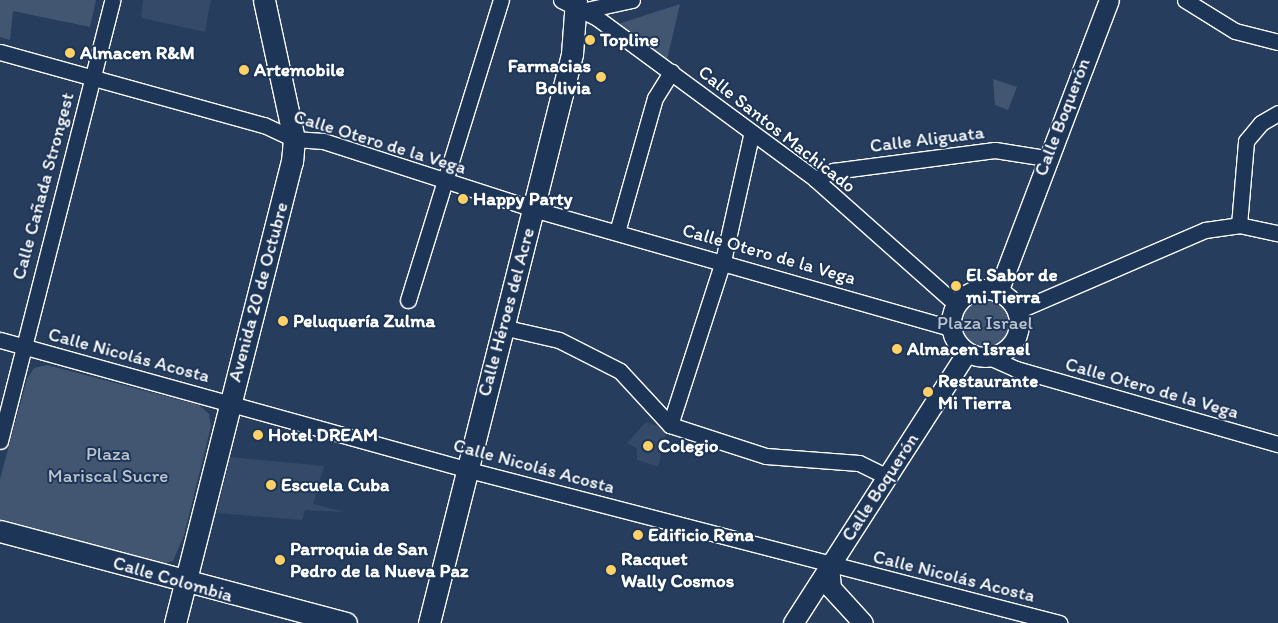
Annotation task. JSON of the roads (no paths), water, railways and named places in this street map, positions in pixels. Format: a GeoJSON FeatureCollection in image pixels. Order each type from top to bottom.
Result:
{"type":"FeatureCollection","features":[{"type":"Feature","properties":{"kind":"main road","name":"Avenida 20 de Octubre"},"geometry":{"type":"LineString","coordinates":[[175,623],[228,401],[292,162],[294,139],[264,0]]}},
{"type":"Feature","properties":{"kind":"main road","name":"Calle Héroes del Acre"},"geometry":{"type":"LineString","coordinates":[[429,623],[465,469],[572,54],[575,5]]}},
{"type":"Feature","properties":{"kind":"main road","name":"Calle Colombia"},"geometry":{"type":"LineString","coordinates":[[0,531],[184,582],[346,623]]}},
{"type":"Feature","properties":{"kind":"street","name":"Calle Cañada Strongest"},"geometry":{"type":"LineString","coordinates":[[0,441],[21,366],[22,346],[112,0]]}},
{"type":"Feature","properties":{"kind":"street"},"geometry":{"type":"LineString","coordinates":[[408,300],[501,0]]}},
{"type":"Feature","properties":{"kind":"street"},"geometry":{"type":"LineString","coordinates":[[575,5],[632,0]]}},
{"type":"Feature","properties":{"kind":"street","name":"Calle Boquerón"},"geometry":{"type":"LineString","coordinates":[[998,292],[1046,158],[1109,0]]}},
{"type":"Feature","properties":{"kind":"street"},"geometry":{"type":"LineString","coordinates":[[1185,0],[1235,31],[1278,42]]}},
{"type":"Feature","properties":{"kind":"street","name":"Calle Santos Machicado"},"geometry":{"type":"LineString","coordinates":[[575,5],[671,72],[752,136],[815,179],[956,304]]}},
{"type":"Feature","properties":{"kind":"street","name":"Calle Otero de la Vega"},"geometry":{"type":"LineString","coordinates":[[0,52],[264,126],[294,139],[323,141],[533,209],[722,261],[951,328]]}},
{"type":"Feature","properties":{"kind":"street"},"geometry":{"type":"LineString","coordinates":[[617,232],[655,98],[671,72]]}},
{"type":"Feature","properties":{"kind":"street"},"geometry":{"type":"LineString","coordinates":[[1239,225],[1246,141],[1260,123],[1278,113]]}},
{"type":"Feature","properties":{"kind":"street"},"geometry":{"type":"LineString","coordinates":[[670,425],[722,261],[752,136]]}},
{"type":"Feature","properties":{"kind":"street","name":"Calle Aliguata"},"geometry":{"type":"LineString","coordinates":[[815,179],[833,171],[995,150],[1046,158]]}},
{"type":"Feature","properties":{"kind":"street"},"geometry":{"type":"LineString","coordinates":[[1017,310],[1205,230],[1239,225],[1278,234]]}},
{"type":"Feature","properties":{"kind":"street"},"geometry":{"type":"LineString","coordinates":[[975,290],[998,292],[1017,310],[1014,341],[989,357],[967,352],[951,328],[956,304],[975,290]]}},
{"type":"Feature","properties":{"kind":"street"},"geometry":{"type":"LineString","coordinates":[[502,327],[559,340],[604,362],[620,372],[670,425],[766,456],[859,463],[886,476]]}},
{"type":"Feature","properties":{"kind":"street","name":"Calle Nicolás Acosta"},"geometry":{"type":"LineString","coordinates":[[0,340],[228,401],[465,469],[829,565],[1059,623]]}},
{"type":"Feature","properties":{"kind":"street","name":"Calle Boquerón"},"geometry":{"type":"LineString","coordinates":[[793,623],[967,352]]}},
{"type":"Feature","properties":{"kind":"street","name":"Calle Otero de la Vega"},"geometry":{"type":"LineString","coordinates":[[989,357],[1016,369],[1278,444]]}},
{"type":"Feature","properties":{"kind":"street"},"geometry":{"type":"LineString","coordinates":[[829,565],[836,596],[863,623]]}},
{"type":"Feature","properties":{"kind":"place","name":"Topline"},"geometry":{"type":"Point","coordinates":[590,40]}},
{"type":"Feature","properties":{"kind":"place","name":"Almacen R&M"},"geometry":{"type":"Point","coordinates":[70,53]}},
{"type":"Feature","properties":{"kind":"place","name":"Artemobile"},"geometry":{"type":"Point","coordinates":[244,70]}},
{"type":"Feature","properties":{"kind":"place","name":"Farmacias Bolivia"},"geometry":{"type":"Point","coordinates":[601,77]}},
{"type":"Feature","properties":{"kind":"place","name":"Happy Party"},"geometry":{"type":"Point","coordinates":[463,199]}},
{"type":"Feature","properties":{"kind":"place","name":"El Sabor de mi Tierra"},"geometry":{"type":"Point","coordinates":[956,286]}},
{"type":"Feature","properties":{"kind":"place","name":"Peluquería Zulma"},"geometry":{"type":"Point","coordinates":[283,321]}},
{"type":"Feature","properties":{"kind":"place","name":"Almacen Israel"},"geometry":{"type":"Point","coordinates":[897,349]}},
{"type":"Feature","properties":{"kind":"place","name":"Restaurante Mi Tierra"},"geometry":{"type":"Point","coordinates":[928,392]}},
{"type":"Feature","properties":{"kind":"place","name":"Hotel DREAM"},"geometry":{"type":"Point","coordinates":[258,435]}},
{"type":"Feature","properties":{"kind":"place","name":"Colegio"},"geometry":{"type":"Point","coordinates":[648,446]}},
{"type":"Feature","properties":{"kind":"place","name":"Escuela Cuba"},"geometry":{"type":"Point","coordinates":[271,485]}},
{"type":"Feature","properties":{"kind":"place","name":"Edificio Rena"},"geometry":{"type":"Point","coordinates":[638,535]}},
{"type":"Feature","properties":{"kind":"place","name":"Parroquia de San Pedro de la Nueva Paz"},"geometry":{"type":"Point","coordinates":[280,560]}},
{"type":"Feature","properties":{"kind":"place","name":"Racquet Wally Cosmos"},"geometry":{"type":"Point","coordinates":[611,570]}},
{"type":"Feature","properties":{"kind":"park label","name":"Plaza Israel"},"geometry":{"type":"Point","coordinates":[985,323]}},
{"type":"Feature","properties":{"kind":"park label","name":"Plaza Mariscal Sucre"},"geometry":{"type":"Point","coordinates":[108,465]}}]}
